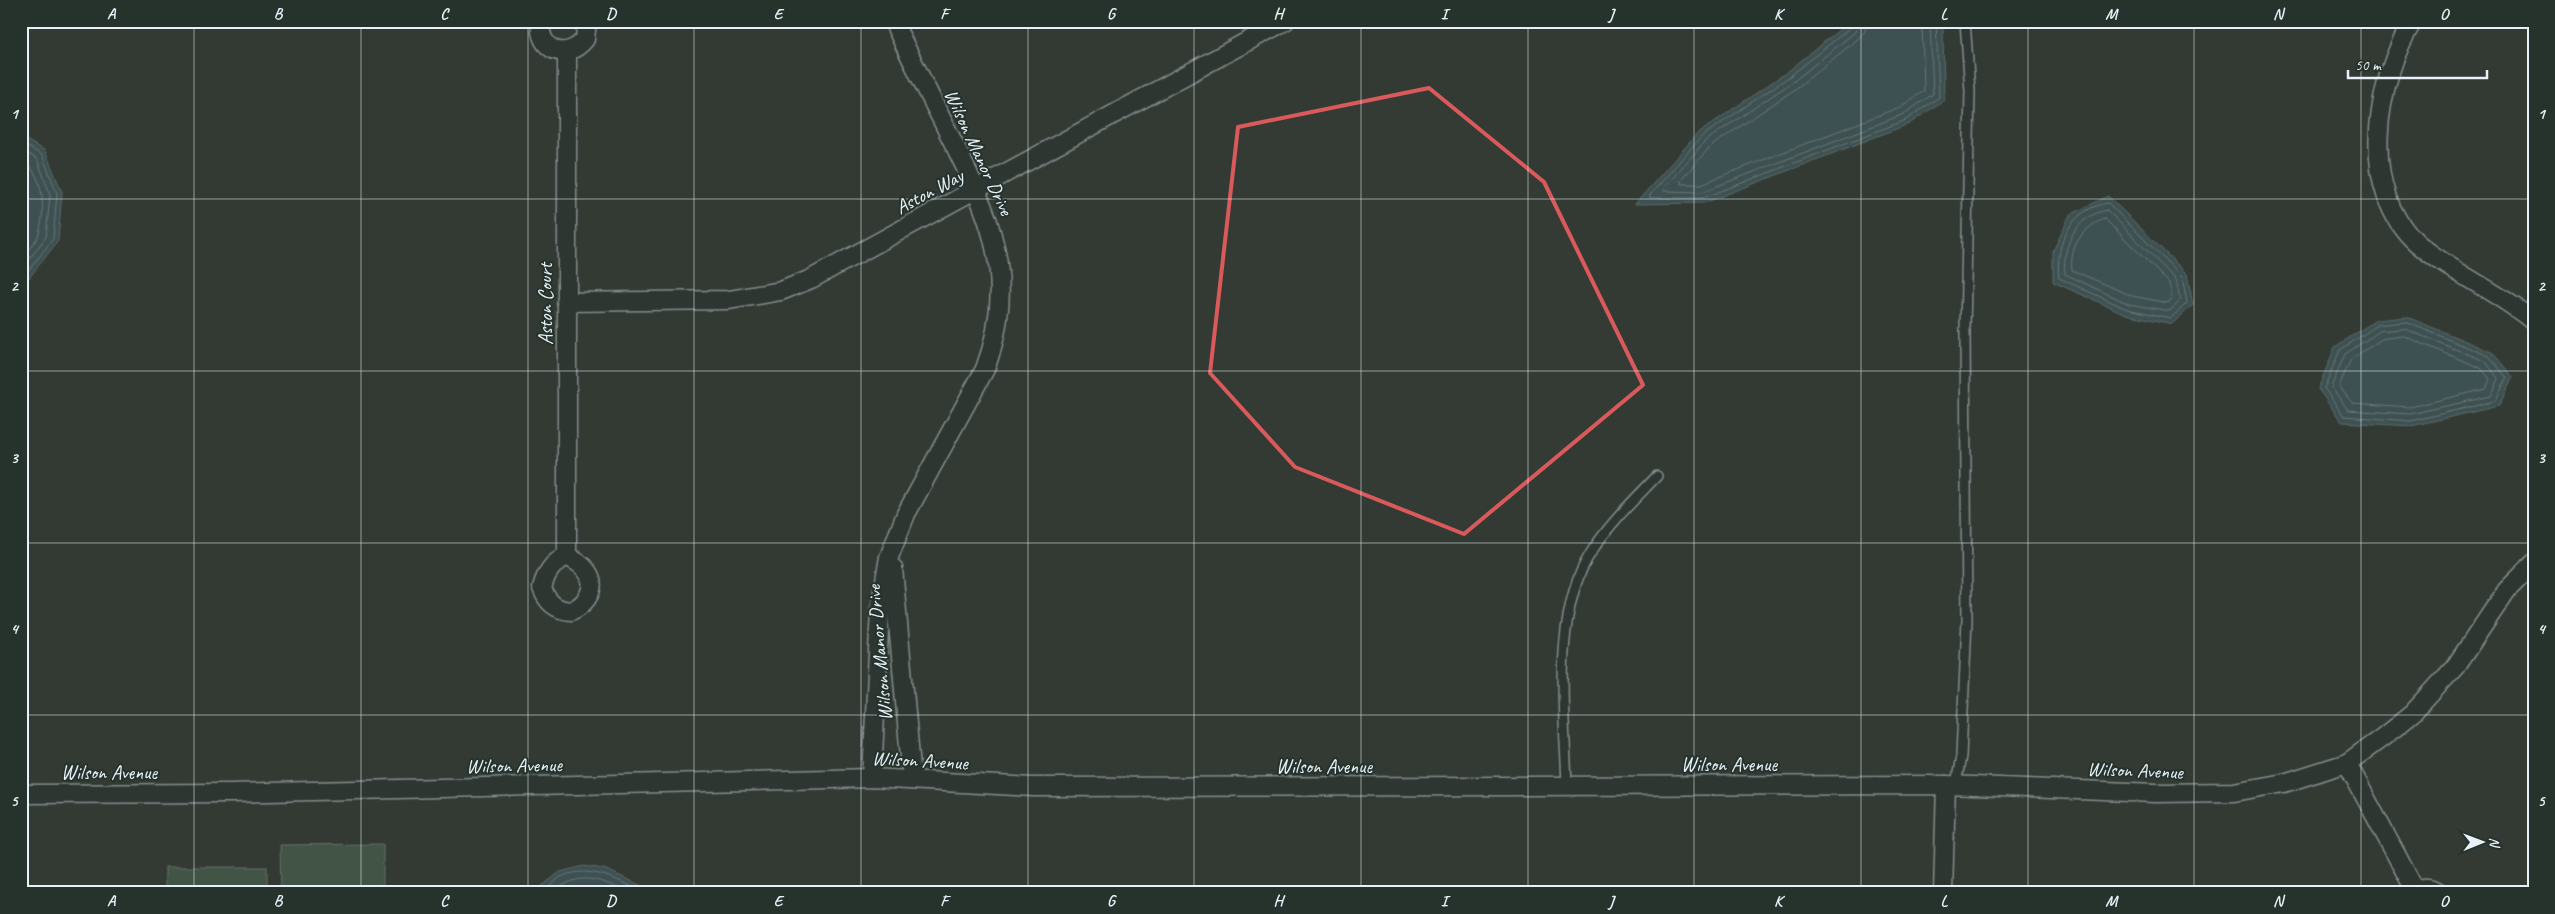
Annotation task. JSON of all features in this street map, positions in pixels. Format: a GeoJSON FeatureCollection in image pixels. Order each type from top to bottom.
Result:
{"type":"FeatureCollection","features":[{"type":"Feature","properties":{"kind":"street"},"geometry":{"type":"LineString","coordinates":[[542,21],[542,36],[546,43],[552,48],[567,52],[574,50],[585,39],[587,21]]}},
{"type":"Feature","properties":{"kind":"street","name":"Wilson Manor Drive"},"geometry":{"type":"LineString","coordinates":[[872,778],[880,609],[891,554],[906,514],[985,369],[994,345],[1001,302],[994,234],[977,190],[892,21]]}},
{"type":"Feature","properties":{"kind":"street","name":"Aston Way"},"geometry":{"type":"LineString","coordinates":[[566,302],[729,300],[781,291],[811,279],[1285,21]]}},
{"type":"Feature","properties":{"kind":"street"},"geometry":{"type":"LineString","coordinates":[[2413,21],[2404,34],[2385,91],[2377,132],[2380,174],[2388,204],[2398,223],[2416,242],[2447,267],[2534,322]]}},
{"type":"Feature","properties":{"kind":"street","name":"Aston Court"},"geometry":{"type":"LineString","coordinates":[[567,52],[567,556]]}},
{"type":"Feature","properties":{"kind":"street","name":"Wilson Manor Drive"},"geometry":{"type":"LineString","coordinates":[[891,554],[912,779]]}},
{"type":"Feature","properties":{"kind":"street","name":"Wilson Avenue"},"geometry":{"type":"LineString","coordinates":[[21,794],[230,793],[872,778],[1042,787],[1951,785],[2156,793],[2234,792],[2284,783],[2347,763],[2412,714],[2455,667],[2507,590],[2534,562]]}},
{"type":"Feature","properties":{"kind":"street"},"geometry":{"type":"LineString","coordinates":[[2347,763],[2414,891],[2431,888],[2440,893]]}},
{"type":"Feature","properties":{"kind":"street"},"geometry":{"type":"LineString","coordinates":[[1943,893],[1951,785]]}},
{"type":"Feature","properties":{"kind":"lane"},"geometry":{"type":"LineString","coordinates":[[1951,785],[1961,756],[1968,610],[1965,331],[1970,91],[1965,21]]}},
{"type":"Feature","properties":{"kind":"lane"},"geometry":{"type":"LineString","coordinates":[[1567,786],[1564,637],[1575,585],[1591,552],[1614,520],[1658,476]]}},
{"type":"Feature","properties":{"kind":"highlighted area"},"geometry":{"type":"Polygon","coordinates":[[[1429,88],[1544,182],[1643,385],[1464,534],[1295,467],[1210,373],[1238,127],[1429,88]]]}},
{"type":"Feature","properties":{"kind":"green space"},"geometry":{"type":"Polygon","coordinates":[[[383,844],[383,893],[281,893],[280,845],[383,844]]]}},
{"type":"Feature","properties":{"kind":"green space"},"geometry":{"type":"Polygon","coordinates":[[[165,867],[267,867],[267,893],[165,893],[165,867]]]}},
{"type":"Feature","properties":{"kind":"water"},"geometry":{"type":"Polygon","coordinates":[[[1850,21],[1940,21],[1943,25],[1944,100],[1909,124],[1704,203],[1635,204],[1698,133],[1787,72],[1850,21]]]}},
{"type":"Feature","properties":{"kind":"water"},"geometry":{"type":"Polygon","coordinates":[[[21,137],[45,151],[62,192],[58,241],[21,288],[21,137]]]}},
{"type":"Feature","properties":{"kind":"water"},"geometry":{"type":"Polygon","coordinates":[[[2108,196],[2187,274],[2193,305],[2172,324],[2126,314],[2053,282],[2053,251],[2070,215],[2108,196]]]}},
{"type":"Feature","properties":{"kind":"water"},"geometry":{"type":"Polygon","coordinates":[[[2407,317],[2492,352],[2513,377],[2499,406],[2411,426],[2342,422],[2318,389],[2335,347],[2376,320],[2407,317]]]}},
{"type":"Feature","properties":{"kind":"water"},"geometry":{"type":"Polygon","coordinates":[[[584,866],[604,869],[658,893],[533,893],[560,872],[584,866]]]}}]}
